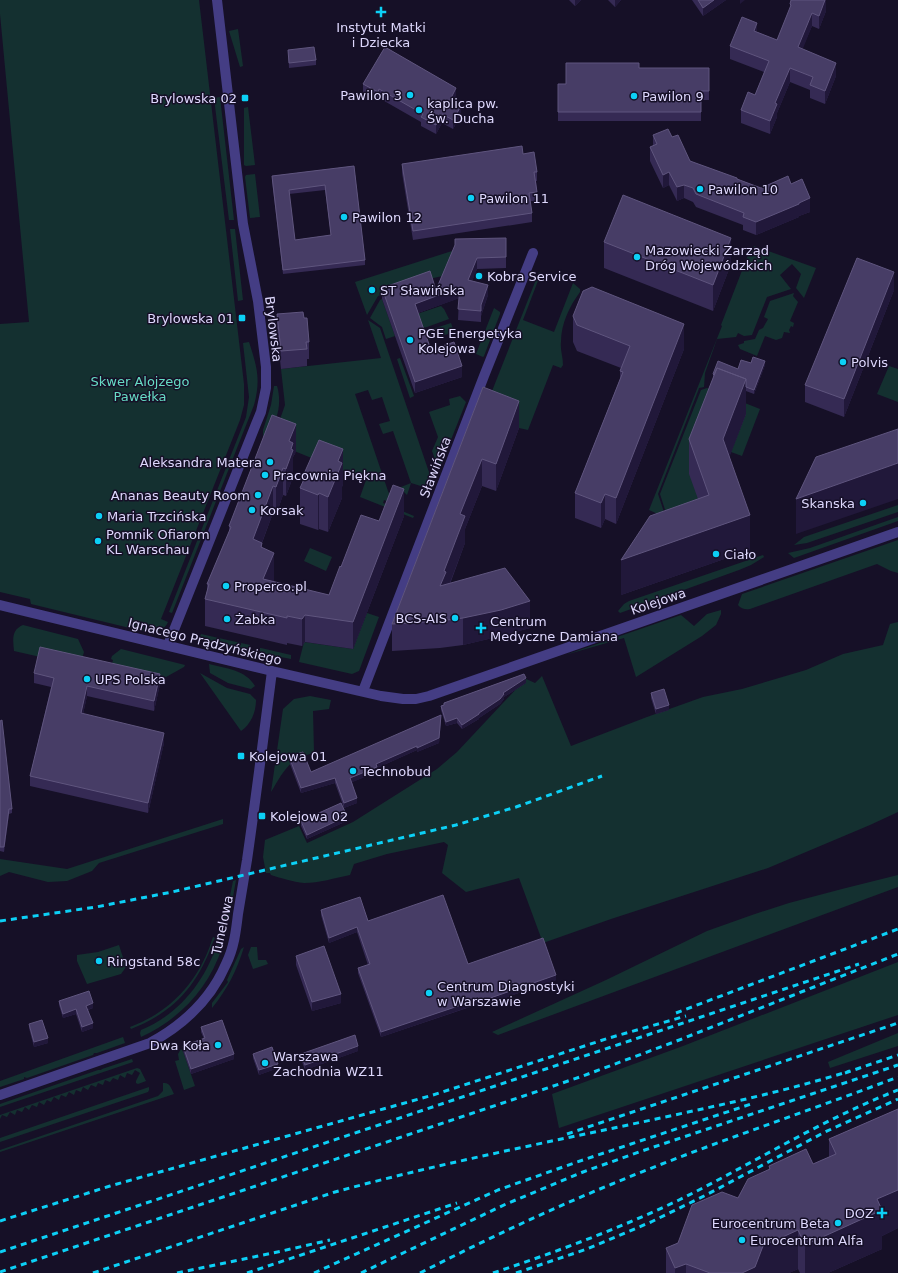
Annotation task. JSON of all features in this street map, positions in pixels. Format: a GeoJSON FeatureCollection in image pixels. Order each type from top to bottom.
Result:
{"type":"FeatureCollection","features":[{"type":"Feature","properties":{"kind":"street","name":"Brylowska"},"geometry":{"type":"LineString","coordinates":[[168,645],[261,412],[266,388],[266,367],[260,310],[243,224],[217,0]]}},
{"type":"Feature","properties":{"kind":"street","name":"Sławińska"},"geometry":{"type":"LineString","coordinates":[[362,691],[533,253]]}},
{"type":"Feature","properties":{"kind":"street","name":"Kolejowa"},"geometry":{"type":"LineString","coordinates":[[404,699],[429,696],[898,532]]}},
{"type":"Feature","properties":{"kind":"street","name":"Ignacego Prądzyńskiego"},"geometry":{"type":"LineString","coordinates":[[0,604],[272,671],[404,699]]}},
{"type":"Feature","properties":{"kind":"street","name":"Tunelowa"},"geometry":{"type":"LineString","coordinates":[[0,1095],[150,1043],[183,1021],[203,1001],[214,987],[227,962],[235,936],[246,870],[272,671]]}},
{"type":"Feature","properties":{"kind":"green space","name":"Skwer Alojzego Pawełka"},"geometry":{"type":"Polygon","coordinates":[[[0,0],[199,0],[244,384],[244,405],[240,420],[161,619],[168,622],[166,626],[157,631],[142,631],[31,604],[30,599],[0,592],[0,324],[29,322],[0,14],[0,0]]]}},
{"type":"Feature","properties":{"kind":"green space"},"geometry":{"type":"Polygon","coordinates":[[[238,29],[243,66],[240,67],[229,31],[238,29]]]}},
{"type":"Feature","properties":{"kind":"green space"},"geometry":{"type":"Polygon","coordinates":[[[220,97],[234,220],[229,220],[214,98],[220,97]]]}},
{"type":"Feature","properties":{"kind":"green space"},"geometry":{"type":"Polygon","coordinates":[[[248,107],[255,165],[246,166],[244,165],[244,108],[248,107]]]}},
{"type":"Feature","properties":{"kind":"green space"},"geometry":{"type":"Polygon","coordinates":[[[255,174],[260,217],[250,218],[245,177],[246,175],[255,174]]]}},
{"type":"Feature","properties":{"kind":"green space"},"geometry":{"type":"Polygon","coordinates":[[[230,229],[235,229],[243,300],[238,301],[230,229]]]}},
{"type":"Feature","properties":{"kind":"green space"},"geometry":{"type":"Polygon","coordinates":[[[754,246],[816,268],[804,298],[796,288],[801,274],[792,264],[780,275],[791,289],[767,297],[752,335],[744,336],[738,333],[736,337],[717,339],[705,373],[704,387],[699,388],[658,494],[665,515],[660,515],[649,510],[722,326],[721,325],[748,255],[750,255],[754,246]]]}},
{"type":"Feature","properties":{"kind":"green space"},"geometry":{"type":"Polygon","coordinates":[[[452,251],[447,275],[429,279],[378,296],[367,315],[355,282],[452,251]]]}},
{"type":"Feature","properties":{"kind":"green space"},"geometry":{"type":"Polygon","coordinates":[[[539,272],[541,273],[523,320],[554,332],[573,283],[580,289],[580,292],[569,310],[562,329],[561,345],[563,365],[561,368],[553,365],[528,430],[483,414],[539,272]]]}},
{"type":"Feature","properties":{"kind":"green space"},"geometry":{"type":"Polygon","coordinates":[[[794,293],[793,296],[798,302],[790,321],[794,323],[793,327],[791,326],[789,330],[790,333],[784,332],[782,338],[776,340],[765,336],[757,356],[740,349],[738,345],[744,343],[744,341],[755,339],[759,330],[763,328],[768,319],[764,317],[770,301],[794,293]]]}},
{"type":"Feature","properties":{"kind":"green space"},"geometry":{"type":"Polygon","coordinates":[[[382,299],[395,336],[386,339],[382,327],[370,318],[382,299]]]}},
{"type":"Feature","properties":{"kind":"green space"},"geometry":{"type":"Polygon","coordinates":[[[441,306],[449,319],[422,328],[417,314],[441,306]]]}},
{"type":"Feature","properties":{"kind":"green space"},"geometry":{"type":"Polygon","coordinates":[[[494,308],[500,312],[500,314],[483,357],[476,354],[494,308]]]}},
{"type":"Feature","properties":{"kind":"green space"},"geometry":{"type":"Polygon","coordinates":[[[368,320],[380,328],[433,484],[429,495],[423,493],[424,487],[411,483],[393,431],[383,434],[379,424],[390,421],[382,397],[372,400],[368,390],[355,394],[390,496],[401,506],[384,500],[383,503],[414,516],[413,518],[360,497],[366,480],[272,442],[285,405],[281,369],[381,358],[368,320]]]}},
{"type":"Feature","properties":{"kind":"green space"},"geometry":{"type":"Polygon","coordinates":[[[451,323],[454,332],[429,340],[426,331],[451,323]]]}},
{"type":"Feature","properties":{"kind":"green space"},"geometry":{"type":"Polygon","coordinates":[[[249,342],[258,380],[254,405],[172,613],[169,612],[246,417],[249,397],[243,343],[249,342]]]}},
{"type":"Feature","properties":{"kind":"green space"},"geometry":{"type":"Polygon","coordinates":[[[400,358],[414,396],[410,398],[397,359],[400,358]]]}},
{"type":"Feature","properties":{"kind":"green space"},"geometry":{"type":"Polygon","coordinates":[[[889,366],[898,369],[898,402],[877,394],[889,366]]]}},
{"type":"Feature","properties":{"kind":"green space"},"geometry":{"type":"Polygon","coordinates":[[[274,386],[277,386],[279,394],[278,410],[275,421],[263,437],[263,430],[271,405],[274,386]]]}},
{"type":"Feature","properties":{"kind":"green space"},"geometry":{"type":"Polygon","coordinates":[[[707,388],[760,409],[742,456],[731,452],[721,405],[709,530],[667,516],[660,494],[701,390],[707,388]]]}},
{"type":"Feature","properties":{"kind":"green space"},"geometry":{"type":"Polygon","coordinates":[[[460,396],[466,402],[439,470],[432,451],[438,437],[429,412],[450,405],[449,399],[460,396]]]}},
{"type":"Feature","properties":{"kind":"green space"},"geometry":{"type":"Polygon","coordinates":[[[411,483],[407,495],[401,487],[411,483]]]}},
{"type":"Feature","properties":{"kind":"green space"},"geometry":{"type":"Polygon","coordinates":[[[898,505],[898,512],[807,543],[794,545],[804,537],[898,505]]]}},
{"type":"Feature","properties":{"kind":"green space"},"geometry":{"type":"Polygon","coordinates":[[[898,517],[898,521],[794,558],[788,553],[810,548],[898,517]]]}},
{"type":"Feature","properties":{"kind":"green space"},"geometry":{"type":"Polygon","coordinates":[[[898,540],[898,573],[877,564],[750,609],[744,609],[738,605],[742,594],[898,540]]]}},
{"type":"Feature","properties":{"kind":"green space"},"geometry":{"type":"Polygon","coordinates":[[[310,548],[332,557],[326,571],[304,561],[310,548]]]}},
{"type":"Feature","properties":{"kind":"green space"},"geometry":{"type":"Polygon","coordinates":[[[763,555],[764,557],[739,570],[620,613],[618,611],[629,601],[763,555]]]}},
{"type":"Feature","properties":{"kind":"green space"},"geometry":{"type":"Polygon","coordinates":[[[721,610],[721,614],[716,625],[702,636],[636,677],[624,638],[565,655],[681,615],[694,626],[707,614],[721,610]]]}},
{"type":"Feature","properties":{"kind":"green space"},"geometry":{"type":"Polygon","coordinates":[[[367,613],[379,617],[359,671],[352,674],[299,662],[304,642],[353,649],[367,613]]]}},
{"type":"Feature","properties":{"kind":"green space"},"geometry":{"type":"Polygon","coordinates":[[[898,622],[898,812],[768,868],[611,919],[543,943],[519,878],[466,892],[442,873],[448,845],[444,842],[387,854],[354,864],[350,875],[310,883],[287,880],[271,875],[270,873],[266,873],[263,857],[265,840],[299,826],[307,843],[353,822],[437,769],[457,752],[518,687],[524,678],[535,683],[542,676],[571,746],[703,697],[742,689],[806,670],[843,654],[883,645],[890,624],[898,622]]]}},
{"type":"Feature","properties":{"kind":"green space"},"geometry":{"type":"Polygon","coordinates":[[[23,625],[78,639],[84,652],[80,666],[14,651],[13,639],[16,630],[23,625]]]}},
{"type":"Feature","properties":{"kind":"green space"},"geometry":{"type":"Polygon","coordinates":[[[201,634],[250,645],[250,650],[202,639],[200,637],[201,634]]]}},
{"type":"Feature","properties":{"kind":"green space"},"geometry":{"type":"Polygon","coordinates":[[[260,648],[291,655],[291,659],[260,653],[260,648]]]}},
{"type":"Feature","properties":{"kind":"green space"},"geometry":{"type":"Polygon","coordinates":[[[121,649],[185,665],[166,677],[112,664],[112,656],[121,649]]]}},
{"type":"Feature","properties":{"kind":"green space"},"geometry":{"type":"Polygon","coordinates":[[[209,664],[235,670],[246,676],[255,686],[251,689],[228,683],[210,673],[209,664]]]}},
{"type":"Feature","properties":{"kind":"green space"},"geometry":{"type":"Polygon","coordinates":[[[200,673],[227,688],[250,694],[256,700],[252,717],[245,728],[241,731],[200,673]]]}},
{"type":"Feature","properties":{"kind":"green space"},"geometry":{"type":"Polygon","coordinates":[[[310,696],[331,700],[329,709],[313,711],[314,752],[298,759],[288,766],[271,792],[283,709],[294,699],[310,696]]]}},
{"type":"Feature","properties":{"kind":"green space"},"geometry":{"type":"Polygon","coordinates":[[[223,819],[223,824],[99,863],[92,871],[67,881],[48,882],[9,872],[0,876],[0,859],[67,869],[223,819]]]}},
{"type":"Feature","properties":{"kind":"green space"},"geometry":{"type":"Polygon","coordinates":[[[898,875],[898,887],[498,1035],[492,1032],[606,980],[707,931],[789,903],[898,875]]]}},
{"type":"Feature","properties":{"kind":"green space"},"geometry":{"type":"Polygon","coordinates":[[[236,880],[229,920],[222,926],[224,911],[229,901],[233,881],[236,880]]]}},
{"type":"Feature","properties":{"kind":"green space"},"geometry":{"type":"Polygon","coordinates":[[[213,937],[215,938],[200,971],[182,996],[159,1015],[131,1029],[130,1027],[145,1021],[158,1013],[182,992],[200,967],[213,937]]]}},
{"type":"Feature","properties":{"kind":"green space"},"geometry":{"type":"Polygon","coordinates":[[[218,941],[222,948],[209,977],[201,989],[180,1012],[155,1030],[141,1037],[141,1030],[168,1015],[190,994],[206,969],[218,941]]]}},
{"type":"Feature","properties":{"kind":"green space"},"geometry":{"type":"Polygon","coordinates":[[[119,945],[126,967],[121,974],[87,984],[77,961],[77,955],[98,952],[119,945]]]}},
{"type":"Feature","properties":{"kind":"green space"},"geometry":{"type":"Polygon","coordinates":[[[244,947],[231,979],[212,1008],[212,1003],[228,982],[227,980],[241,949],[244,947]]]}},
{"type":"Feature","properties":{"kind":"green space"},"geometry":{"type":"Polygon","coordinates":[[[251,947],[257,947],[258,960],[266,960],[268,964],[253,969],[248,955],[251,947]]]}},
{"type":"Feature","properties":{"kind":"green space"},"geometry":{"type":"Polygon","coordinates":[[[898,962],[898,1015],[559,1128],[552,1094],[683,1046],[898,962]]]}},
{"type":"Feature","properties":{"kind":"green space"},"geometry":{"type":"Polygon","coordinates":[[[898,1033],[898,1046],[830,1068],[828,1062],[898,1033]]]}},
{"type":"Feature","properties":{"kind":"green space"},"geometry":{"type":"Polygon","coordinates":[[[123,1037],[125,1043],[27,1078],[24,1077],[24,1079],[0,1087],[0,1081],[123,1037]]]}},
{"type":"Feature","properties":{"kind":"green space"},"geometry":{"type":"Polygon","coordinates":[[[181,1049],[195,1086],[184,1090],[175,1061],[179,1060],[178,1054],[181,1049]]]}},
{"type":"Feature","properties":{"kind":"green space"},"geometry":{"type":"Polygon","coordinates":[[[132,1059],[133,1062],[0,1107],[0,1104],[132,1059]]]}},
{"type":"Feature","properties":{"kind":"green space"},"geometry":{"type":"Polygon","coordinates":[[[137,1068],[140,1069],[146,1081],[138,1084],[136,1083],[140,1073],[135,1070],[132,1075],[127,1073],[125,1078],[120,1075],[118,1080],[113,1078],[110,1082],[105,1080],[103,1085],[98,1083],[96,1087],[91,1085],[88,1090],[83,1087],[81,1092],[76,1090],[74,1095],[69,1092],[66,1097],[61,1095],[59,1100],[54,1097],[51,1102],[47,1100],[44,1105],[39,1102],[37,1107],[32,1105],[29,1110],[25,1107],[22,1112],[17,1110],[15,1115],[10,1112],[7,1117],[2,1115],[0,1119],[0,1115],[137,1068]]]}},
{"type":"Feature","properties":{"kind":"green space"},"geometry":{"type":"Polygon","coordinates":[[[163,1083],[169,1084],[174,1094],[0,1152],[0,1150],[158,1096],[163,1091],[163,1083]]]}},
{"type":"Feature","properties":{"kind":"green space"},"geometry":{"type":"Polygon","coordinates":[[[149,1087],[148,1092],[0,1142],[0,1138],[149,1087]]]}},
{"type":"Feature","properties":{"kind":"building"},"geometry":{"type":"Polygon","coordinates":[[[698,0],[714,0],[703,8],[698,0]]]}},
{"type":"Feature","properties":{"kind":"building"},"geometry":{"type":"Polygon","coordinates":[[[791,0],[825,0],[819,16],[812,13],[798,47],[836,63],[825,91],[810,85],[813,77],[790,68],[775,103],[777,104],[770,121],[741,110],[748,92],[755,95],[769,61],[730,46],[742,17],[757,23],[754,31],[777,40],[791,5],[791,0]]]}},
{"type":"Feature","properties":{"kind":"building"},"geometry":{"type":"Polygon","coordinates":[[[314,47],[316,60],[289,63],[288,50],[314,47]]]}},
{"type":"Feature","properties":{"kind":"building","name":"Pawilon 3"},"geometry":{"type":"Polygon","coordinates":[[[385,47],[456,88],[450,100],[461,106],[453,120],[442,114],[436,125],[421,117],[423,114],[379,89],[378,92],[363,84],[385,47]]]}},
{"type":"Feature","properties":{"kind":"building","name":"Pawilon 9"},"geometry":{"type":"Polygon","coordinates":[[[566,63],[639,63],[639,68],[709,68],[709,91],[701,91],[701,112],[558,112],[558,84],[566,84],[566,63]]]}},
{"type":"Feature","properties":{"kind":"building"},"geometry":{"type":"Polygon","coordinates":[[[668,129],[672,137],[678,135],[690,161],[761,188],[788,176],[791,184],[802,179],[810,198],[756,222],[743,217],[744,213],[696,194],[693,188],[684,185],[677,187],[669,172],[663,175],[650,147],[657,144],[653,135],[668,129]]]}},
{"type":"Feature","properties":{"kind":"building","name":"Pawilon 11"},"geometry":{"type":"Polygon","coordinates":[[[522,146],[523,154],[534,152],[537,172],[534,172],[537,192],[529,193],[532,213],[413,231],[402,164],[522,146]]]}},
{"type":"Feature","properties":{"kind":"building","name":"Pawilon 12"},"geometry":{"type":"Polygon","coordinates":[[[354,166],[365,260],[283,270],[272,176],[354,166]],[[325,185],[289,190],[295,240],[331,235],[325,185]]]}},
{"type":"Feature","properties":{"kind":"building"},"geometry":{"type":"Polygon","coordinates":[[[623,195],[731,238],[713,285],[604,242],[623,195]]]}},
{"type":"Feature","properties":{"kind":"building"},"geometry":{"type":"Polygon","coordinates":[[[506,238],[506,257],[477,258],[468,280],[488,285],[481,305],[481,311],[458,309],[460,287],[415,304],[431,350],[454,342],[462,366],[415,382],[382,288],[430,271],[436,290],[455,245],[455,239],[506,238]]]}},
{"type":"Feature","properties":{"kind":"building"},"geometry":{"type":"Polygon","coordinates":[[[857,258],[894,272],[844,399],[805,385],[857,258]]]}},
{"type":"Feature","properties":{"kind":"building"},"geometry":{"type":"Polygon","coordinates":[[[592,287],[684,324],[616,498],[605,494],[601,503],[575,493],[623,372],[620,371],[630,346],[577,325],[573,316],[583,291],[592,287]]]}},
{"type":"Feature","properties":{"kind":"building"},"geometry":{"type":"Polygon","coordinates":[[[303,312],[304,318],[307,318],[309,342],[306,342],[307,349],[281,351],[277,314],[303,312]]]}},
{"type":"Feature","properties":{"kind":"building"},"geometry":{"type":"Polygon","coordinates":[[[753,357],[765,361],[754,390],[746,387],[746,379],[717,368],[714,375],[713,374],[718,361],[738,369],[741,360],[751,363],[753,357]]]}},
{"type":"Feature","properties":{"kind":"building"},"geometry":{"type":"Polygon","coordinates":[[[717,368],[746,379],[723,439],[750,515],[621,560],[650,516],[709,495],[689,439],[717,368]]]}},
{"type":"Feature","properties":{"kind":"building"},"geometry":{"type":"Polygon","coordinates":[[[483,387],[519,401],[496,464],[482,459],[460,514],[465,516],[444,571],[446,572],[440,586],[505,568],[530,601],[501,610],[463,618],[392,624],[483,387]]]}},
{"type":"Feature","properties":{"kind":"building"},"geometry":{"type":"Polygon","coordinates":[[[272,415],[296,424],[289,441],[293,443],[291,449],[293,450],[286,469],[283,468],[276,487],[273,486],[253,539],[262,543],[261,547],[274,553],[263,579],[329,595],[361,515],[379,521],[393,485],[404,489],[353,622],[305,615],[302,619],[287,616],[287,618],[205,599],[209,584],[207,584],[231,527],[229,526],[272,415]]]}},
{"type":"Feature","properties":{"kind":"building"},"geometry":{"type":"Polygon","coordinates":[[[898,429],[898,463],[796,499],[816,457],[898,429]]]}},
{"type":"Feature","properties":{"kind":"building"},"geometry":{"type":"Polygon","coordinates":[[[319,440],[343,449],[338,461],[342,463],[328,497],[300,488],[305,477],[303,476],[319,440]]]}},
{"type":"Feature","properties":{"kind":"building"},"geometry":{"type":"Polygon","coordinates":[[[40,647],[160,674],[154,701],[87,686],[81,713],[164,733],[148,803],[30,776],[54,678],[34,673],[40,647]]]}},
{"type":"Feature","properties":{"kind":"building"},"geometry":{"type":"Polygon","coordinates":[[[524,674],[526,678],[503,693],[504,694],[500,699],[462,725],[457,718],[446,722],[441,706],[444,705],[444,703],[524,674]]]}},
{"type":"Feature","properties":{"kind":"building"},"geometry":{"type":"Polygon","coordinates":[[[664,689],[669,705],[656,709],[651,693],[664,689]]]}},
{"type":"Feature","properties":{"kind":"building"},"geometry":{"type":"Polygon","coordinates":[[[441,715],[439,738],[376,764],[377,767],[350,778],[357,798],[344,803],[335,778],[301,788],[290,759],[297,754],[303,752],[311,772],[441,715]]]}},
{"type":"Feature","properties":{"kind":"building"},"geometry":{"type":"Polygon","coordinates":[[[2,720],[12,809],[9,809],[4,847],[0,847],[0,721],[2,720]]]}},
{"type":"Feature","properties":{"kind":"building"},"geometry":{"type":"Polygon","coordinates":[[[341,803],[347,816],[307,835],[301,821],[341,803]]]}},
{"type":"Feature","properties":{"kind":"building"},"geometry":{"type":"Polygon","coordinates":[[[443,895],[468,964],[543,938],[556,975],[479,1002],[478,999],[381,1032],[358,968],[370,964],[357,927],[329,938],[321,910],[360,897],[368,921],[443,895]]]}},
{"type":"Feature","properties":{"kind":"building"},"geometry":{"type":"Polygon","coordinates":[[[324,946],[341,994],[312,1002],[296,956],[324,946]]]}},
{"type":"Feature","properties":{"kind":"building"},"geometry":{"type":"Polygon","coordinates":[[[89,991],[93,1003],[86,1006],[93,1023],[82,1027],[76,1009],[63,1014],[59,1001],[89,991]]]}},
{"type":"Feature","properties":{"kind":"building"},"geometry":{"type":"Polygon","coordinates":[[[42,1020],[48,1038],[34,1042],[29,1024],[42,1020]]]}},
{"type":"Feature","properties":{"kind":"building"},"geometry":{"type":"Polygon","coordinates":[[[222,1020],[234,1054],[191,1069],[183,1046],[205,1038],[201,1027],[222,1020]]]}},
{"type":"Feature","properties":{"kind":"building"},"geometry":{"type":"Polygon","coordinates":[[[355,1035],[358,1046],[305,1065],[301,1054],[355,1035]]]}},
{"type":"Feature","properties":{"kind":"building","name":"Warszawa Zachodnia WZ11"},"geometry":{"type":"Polygon","coordinates":[[[272,1047],[278,1064],[259,1070],[253,1054],[272,1047]]]}},
{"type":"Feature","properties":{"kind":"building"},"geometry":{"type":"Polygon","coordinates":[[[898,1109],[898,1190],[877,1199],[882,1210],[805,1245],[798,1230],[763,1246],[755,1267],[742,1273],[710,1273],[686,1264],[675,1268],[666,1248],[678,1243],[692,1205],[722,1192],[738,1198],[748,1179],[770,1169],[769,1166],[806,1149],[813,1164],[836,1154],[829,1139],[898,1109]]]}},
{"type":"Feature","properties":{"kind":"railway"},"geometry":{"type":"LineString","coordinates":[[0,921],[96,907],[172,892],[456,825],[516,807],[602,776]]}},
{"type":"Feature","properties":{"kind":"railway"},"geometry":{"type":"LineString","coordinates":[[676,1013],[898,929]]}},
{"type":"Feature","properties":{"kind":"railway"},"geometry":{"type":"LineString","coordinates":[[0,1272],[580,1077],[674,1042],[898,954]]}},
{"type":"Feature","properties":{"kind":"railway"},"geometry":{"type":"LineString","coordinates":[[0,1252],[859,964]]}},
{"type":"Feature","properties":{"kind":"railway"},"geometry":{"type":"LineString","coordinates":[[0,1221],[110,1186],[433,1095],[609,1038],[686,1016]]}},
{"type":"Feature","properties":{"kind":"railway"},"geometry":{"type":"LineString","coordinates":[[567,1134],[898,1023]]}},
{"type":"Feature","properties":{"kind":"railway"},"geometry":{"type":"LineString","coordinates":[[845,1073],[898,1055]]}},
{"type":"Feature","properties":{"kind":"railway"},"geometry":{"type":"LineString","coordinates":[[361,1273],[506,1204],[583,1172],[898,1065]]}},
{"type":"Feature","properties":{"kind":"railway"},"geometry":{"type":"LineString","coordinates":[[93,1273],[335,1192],[375,1181],[455,1162],[680,1114],[802,1085],[850,1071]]}},
{"type":"Feature","properties":{"kind":"railway"},"geometry":{"type":"LineString","coordinates":[[420,1273],[467,1249],[612,1184],[719,1142],[898,1077]]}},
{"type":"Feature","properties":{"kind":"railway"},"geometry":{"type":"LineString","coordinates":[[493,1273],[587,1240],[656,1211],[814,1128],[898,1090]]}},
{"type":"Feature","properties":{"kind":"railway"},"geometry":{"type":"LineString","coordinates":[[516,1273],[587,1249],[651,1222],[706,1195],[825,1132],[898,1099]]}},
{"type":"Feature","properties":{"kind":"railway"},"geometry":{"type":"LineString","coordinates":[[314,1273],[498,1190],[754,1103]]}},
{"type":"Feature","properties":{"kind":"railway"},"geometry":{"type":"LineString","coordinates":[[247,1273],[457,1203]]}},
{"type":"Feature","properties":{"kind":"railway"},"geometry":{"type":"LineString","coordinates":[[177,1273],[330,1240]]}},
{"type":"Feature","properties":{"kind":"place","name":"Instytut Matki i Dziecka"},"geometry":{"type":"Point","coordinates":[381,12]}},
{"type":"Feature","properties":{"kind":"place","name":"Pawilon 3"},"geometry":{"type":"Point","coordinates":[410,95]}},
{"type":"Feature","properties":{"kind":"place","name":"Pawilon 9"},"geometry":{"type":"Point","coordinates":[634,96]}},
{"type":"Feature","properties":{"kind":"place","name":"Brylowska 02"},"geometry":{"type":"Point","coordinates":[245,98]}},
{"type":"Feature","properties":{"kind":"place","name":"kaplica pw. Św. Ducha"},"geometry":{"type":"Point","coordinates":[419,110]}},
{"type":"Feature","properties":{"kind":"place","name":"Pawilon 10"},"geometry":{"type":"Point","coordinates":[700,189]}},
{"type":"Feature","properties":{"kind":"place","name":"Pawilon 11"},"geometry":{"type":"Point","coordinates":[471,198]}},
{"type":"Feature","properties":{"kind":"place","name":"Pawilon 12"},"geometry":{"type":"Point","coordinates":[344,217]}},
{"type":"Feature","properties":{"kind":"place","name":"Mazowiecki Zarząd Dróg Wojewódzkich"},"geometry":{"type":"Point","coordinates":[637,257]}},
{"type":"Feature","properties":{"kind":"place","name":"Kobra Service"},"geometry":{"type":"Point","coordinates":[479,276]}},
{"type":"Feature","properties":{"kind":"place","name":"ST Sławińska"},"geometry":{"type":"Point","coordinates":[372,290]}},
{"type":"Feature","properties":{"kind":"place","name":"Brylowska 01"},"geometry":{"type":"Point","coordinates":[242,318]}},
{"type":"Feature","properties":{"kind":"place","name":"PGE Energetyka Kolejowa"},"geometry":{"type":"Point","coordinates":[410,340]}},
{"type":"Feature","properties":{"kind":"place","name":"Polvis"},"geometry":{"type":"Point","coordinates":[843,362]}},
{"type":"Feature","properties":{"kind":"place","name":"Aleksandra Matera"},"geometry":{"type":"Point","coordinates":[270,462]}},
{"type":"Feature","properties":{"kind":"place","name":"Pracownia Piękna"},"geometry":{"type":"Point","coordinates":[265,475]}},
{"type":"Feature","properties":{"kind":"place","name":"Ananas Beauty Room"},"geometry":{"type":"Point","coordinates":[258,495]}},
{"type":"Feature","properties":{"kind":"place","name":"Skanska"},"geometry":{"type":"Point","coordinates":[863,503]}},
{"type":"Feature","properties":{"kind":"place","name":"Korsak"},"geometry":{"type":"Point","coordinates":[252,510]}},
{"type":"Feature","properties":{"kind":"place","name":"Maria Trzcińska"},"geometry":{"type":"Point","coordinates":[99,516]}},
{"type":"Feature","properties":{"kind":"place","name":"Pomnik Ofiarom KL Warschau"},"geometry":{"type":"Point","coordinates":[98,541]}},
{"type":"Feature","properties":{"kind":"place","name":"Ciało"},"geometry":{"type":"Point","coordinates":[716,554]}},
{"type":"Feature","properties":{"kind":"place","name":"Properco.pl"},"geometry":{"type":"Point","coordinates":[226,586]}},
{"type":"Feature","properties":{"kind":"place","name":"BCS-AIS"},"geometry":{"type":"Point","coordinates":[455,618]}},
{"type":"Feature","properties":{"kind":"place","name":"Żabka"},"geometry":{"type":"Point","coordinates":[227,619]}},
{"type":"Feature","properties":{"kind":"place","name":"Centrum Medyczne Damiana"},"geometry":{"type":"Point","coordinates":[481,628]}},
{"type":"Feature","properties":{"kind":"place","name":"UPS Polska"},"geometry":{"type":"Point","coordinates":[87,679]}},
{"type":"Feature","properties":{"kind":"place","name":"Kolejowa 01"},"geometry":{"type":"Point","coordinates":[241,756]}},
{"type":"Feature","properties":{"kind":"place","name":"Technobud"},"geometry":{"type":"Point","coordinates":[353,771]}},
{"type":"Feature","properties":{"kind":"place","name":"Kolejowa 02"},"geometry":{"type":"Point","coordinates":[262,816]}},
{"type":"Feature","properties":{"kind":"place","name":"Ringstand 58c"},"geometry":{"type":"Point","coordinates":[99,961]}},
{"type":"Feature","properties":{"kind":"place","name":"Centrum Diagnostyki w Warszawie"},"geometry":{"type":"Point","coordinates":[429,993]}},
{"type":"Feature","properties":{"kind":"place","name":"Dwa Koła"},"geometry":{"type":"Point","coordinates":[218,1045]}},
{"type":"Feature","properties":{"kind":"place","name":"Warszawa Zachodnia WZ11"},"geometry":{"type":"Point","coordinates":[265,1063]}},
{"type":"Feature","properties":{"kind":"place","name":"DOZ"},"geometry":{"type":"Point","coordinates":[882,1213]}},
{"type":"Feature","properties":{"kind":"place","name":"Eurocentrum Beta"},"geometry":{"type":"Point","coordinates":[838,1223]}},
{"type":"Feature","properties":{"kind":"place","name":"Eurocentrum Alfa"},"geometry":{"type":"Point","coordinates":[742,1240]}}]}
